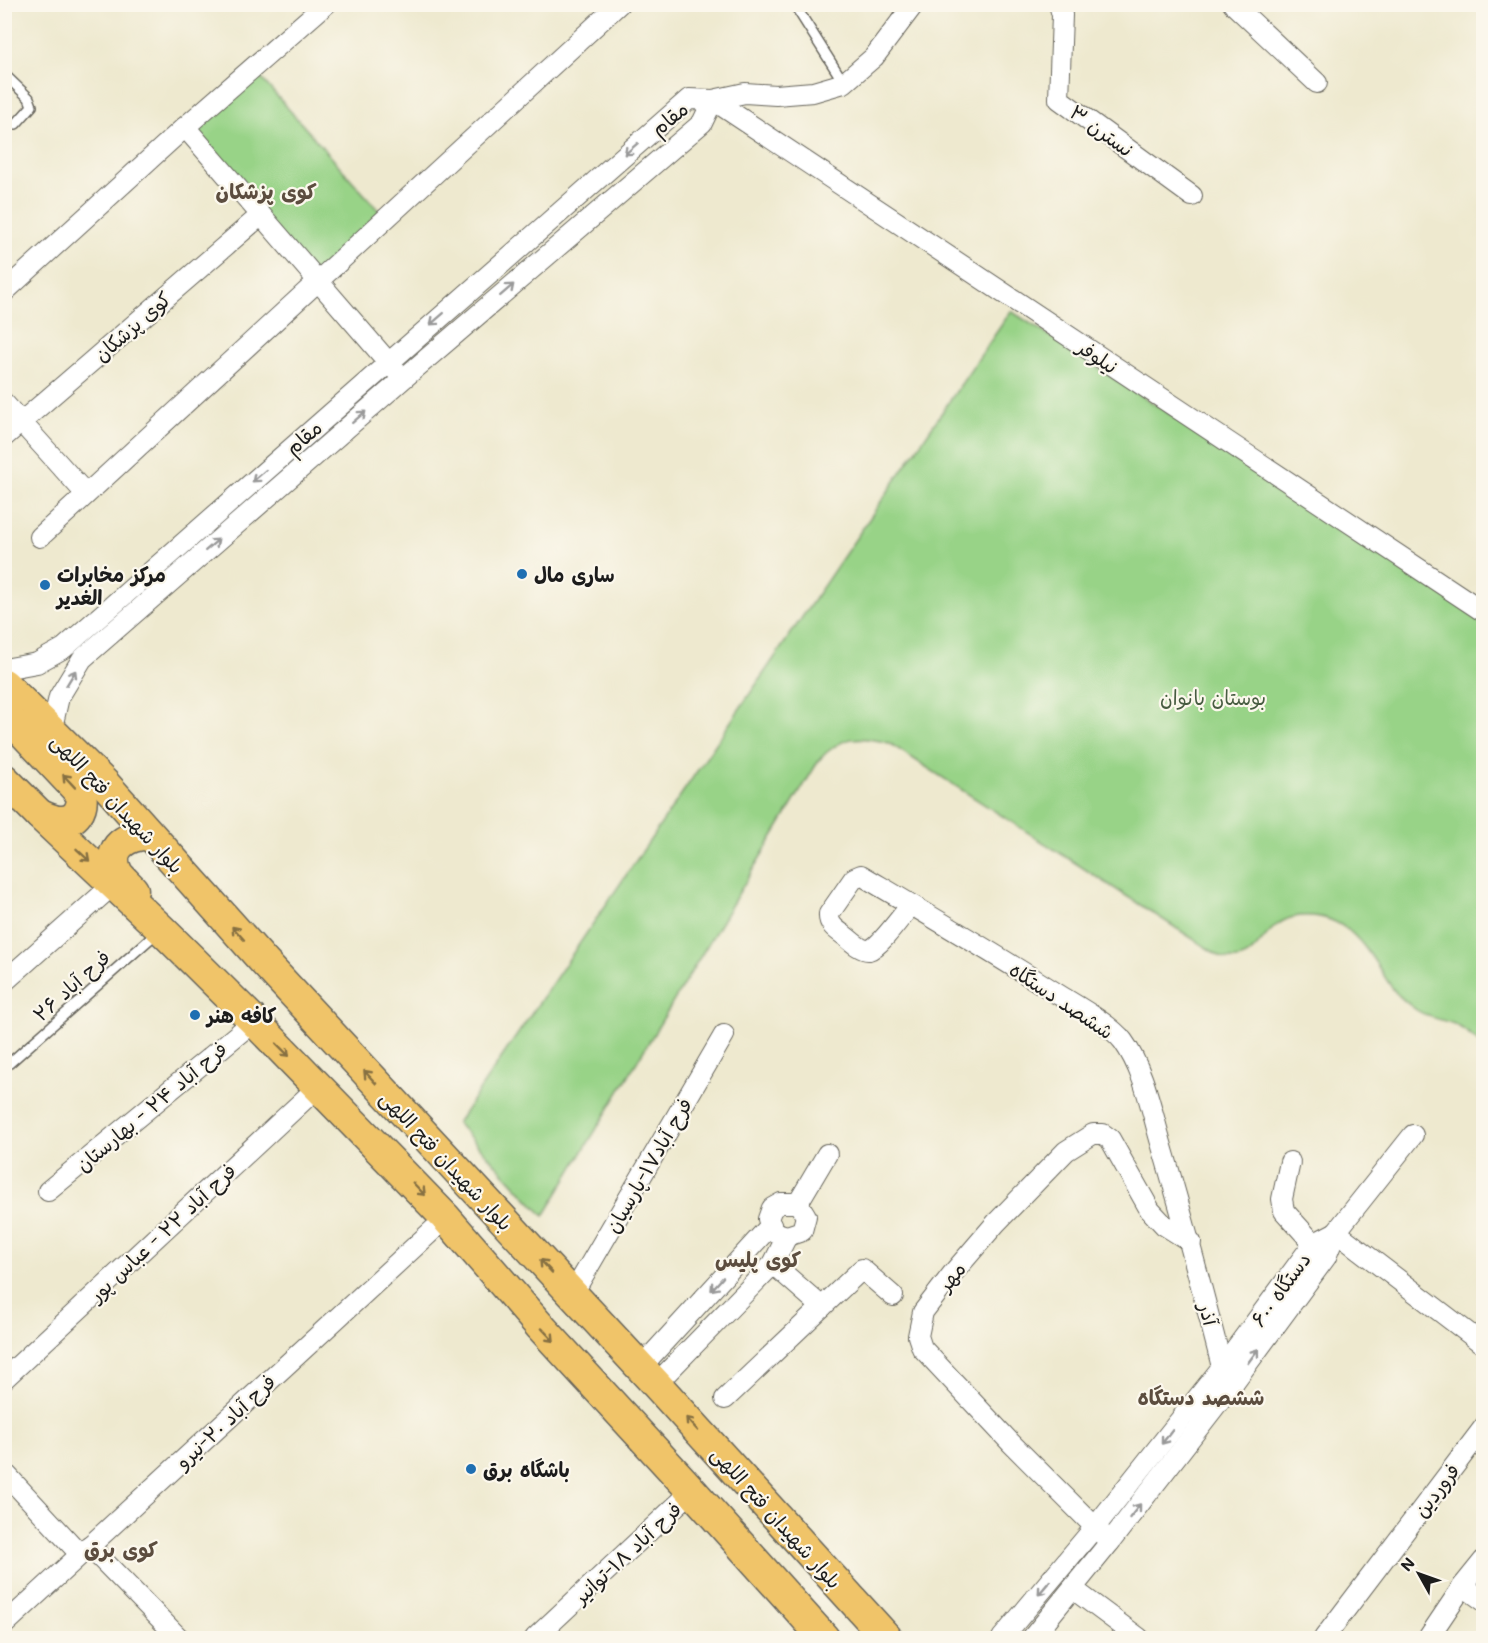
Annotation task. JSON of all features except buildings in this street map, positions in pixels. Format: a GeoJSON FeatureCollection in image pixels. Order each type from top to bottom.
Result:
{"type":"FeatureCollection","features":[{"type":"Feature","properties":{"kind":"main road","name":"بلوار شهیدان فتح اللهی"},"geometry":{"type":"LineString","coordinates":[[4,684],[105,784],[273,972],[648,1376],[887,1638]]}},
{"type":"Feature","properties":{"kind":"main road"},"geometry":{"type":"LineString","coordinates":[[4,713],[81,794],[83,803],[78,813],[69,820],[59,821],[40,815]]}},
{"type":"Feature","properties":{"kind":"main road","name":"بلوار شهیدان فتح اللهی"},"geometry":{"type":"LineString","coordinates":[[4,779],[254,1021],[446,1218],[539,1325],[824,1638]]}},
{"type":"Feature","properties":{"kind":"main road"},"geometry":{"type":"LineString","coordinates":[[150,835],[134,835],[124,840],[115,850],[114,862],[117,873],[196,955],[206,974]]}},
{"type":"Feature","properties":{"kind":"street"},"geometry":{"type":"LineString","coordinates":[[4,292],[326,4]]}},
{"type":"Feature","properties":{"kind":"street"},"geometry":{"type":"LineString","coordinates":[[40,537],[619,4]]}},
{"type":"Feature","properties":{"kind":"street"},"geometry":{"type":"LineString","coordinates":[[713,100],[745,93],[776,95],[813,92],[844,83],[874,57],[914,4]]}},
{"type":"Feature","properties":{"kind":"street","name":"نسترن ۳"},"geometry":{"type":"LineString","coordinates":[[1059,4],[1062,15],[1059,99],[1192,196]]}},
{"type":"Feature","properties":{"kind":"street"},"geometry":{"type":"LineString","coordinates":[[1233,4],[1317,82]]}},
{"type":"Feature","properties":{"kind":"street","name":"مقام"},"geometry":{"type":"LineString","coordinates":[[4,669],[37,663],[64,648],[689,99],[713,100],[702,123],[403,379],[82,659],[59,697],[51,732]]}},
{"type":"Feature","properties":{"kind":"street","name":"نیلوفر"},"geometry":{"type":"LineString","coordinates":[[713,100],[1484,612]]}},
{"type":"Feature","properties":{"kind":"street"},"geometry":{"type":"LineString","coordinates":[[185,128],[403,379]]}},
{"type":"Feature","properties":{"kind":"street","name":"کوی پزشکان"},"geometry":{"type":"LineString","coordinates":[[4,437],[260,216]]}},
{"type":"Feature","properties":{"kind":"street"},"geometry":{"type":"LineString","coordinates":[[4,403],[86,494]]}},
{"type":"Feature","properties":{"kind":"street"},"geometry":{"type":"LineString","coordinates":[[4,981],[114,884]]}},
{"type":"Feature","properties":{"kind":"street","name":"ششصد دستگاه"},"geometry":{"type":"LineString","coordinates":[[911,905],[1084,1011],[1122,1039],[1142,1079],[1191,1242]]}},
{"type":"Feature","properties":{"kind":"street","name":"فرح آباد ۲۴ - بهارستان"},"geometry":{"type":"LineString","coordinates":[[48,1191],[254,1021]]}},
{"type":"Feature","properties":{"kind":"street","name":"فرح آباد۱۷-پارسیان"},"geometry":{"type":"LineString","coordinates":[[572,1294],[724,1035]]}},
{"type":"Feature","properties":{"kind":"street","name":"فرح آباد ۲۲ - عباس پور"},"geometry":{"type":"LineString","coordinates":[[4,1378],[319,1086]]}},
{"type":"Feature","properties":{"kind":"street","name":"مهر"},"geometry":{"type":"LineString","coordinates":[[1110,1542],[1011,1443],[922,1348],[918,1336],[923,1312],[953,1273],[1003,1216],[1066,1150],[1093,1134],[1103,1134],[1110,1139],[1157,1219],[1191,1242]]}},
{"type":"Feature","properties":{"kind":"street","name":"۶۰۰ دستگاه"},"geometry":{"type":"LineString","coordinates":[[1032,1638],[1110,1542],[1319,1250],[1413,1135]]}},
{"type":"Feature","properties":{"kind":"street"},"geometry":{"type":"LineString","coordinates":[[798,1203],[827,1154]]}},
{"type":"Feature","properties":{"kind":"street"},"geometry":{"type":"LineString","coordinates":[[1290,1162],[1282,1198],[1284,1211],[1319,1250]]}},
{"type":"Feature","properties":{"kind":"street"},"geometry":{"type":"LineString","coordinates":[[781,1203],[798,1203],[806,1216],[802,1231],[779,1230],[768,1219],[772,1208],[781,1203]]}},
{"type":"Feature","properties":{"kind":"street","name":"فرح آباد ۲۰-نیرو"},"geometry":{"type":"LineString","coordinates":[[4,1625],[446,1218]]}},
{"type":"Feature","properties":{"kind":"street"},"geometry":{"type":"LineString","coordinates":[[648,1376],[773,1264],[779,1230]]}},
{"type":"Feature","properties":{"kind":"street"},"geometry":{"type":"LineString","coordinates":[[648,1376],[779,1230]]}},
{"type":"Feature","properties":{"kind":"street"},"geometry":{"type":"LineString","coordinates":[[1336,1232],[1484,1345]]}},
{"type":"Feature","properties":{"kind":"street","name":"آذر"},"geometry":{"type":"LineString","coordinates":[[1191,1242],[1228,1375]]}},
{"type":"Feature","properties":{"kind":"street"},"geometry":{"type":"LineString","coordinates":[[773,1264],[822,1307]]}},
{"type":"Feature","properties":{"kind":"street"},"geometry":{"type":"LineString","coordinates":[[725,1399],[862,1269],[892,1296]]}},
{"type":"Feature","properties":{"kind":"street","name":"۶۰۰ دستگاه"},"geometry":{"type":"LineString","coordinates":[[1002,1638],[1095,1527],[1228,1375]]}},
{"type":"Feature","properties":{"kind":"street","name":"فروردین"},"geometry":{"type":"LineString","coordinates":[[1324,1638],[1484,1427]]}},
{"type":"Feature","properties":{"kind":"street"},"geometry":{"type":"LineString","coordinates":[[4,1472],[179,1638]]}},
{"type":"Feature","properties":{"kind":"street","name":"فرح آباد ۱۸-توانیر"},"geometry":{"type":"LineString","coordinates":[[535,1638],[692,1491]]}},
{"type":"Feature","properties":{"kind":"street"},"geometry":{"type":"LineString","coordinates":[[1428,1638],[1463,1586],[1484,1560]]}},
{"type":"Feature","properties":{"kind":"street"},"geometry":{"type":"LineString","coordinates":[[1463,1586],[1484,1601]]}},
{"type":"Feature","properties":{"kind":"street"},"geometry":{"type":"LineString","coordinates":[[1073,1589],[1138,1638]]}},
{"type":"Feature","properties":{"kind":"lane"},"geometry":{"type":"LineString","coordinates":[[794,4],[844,83]]}},
{"type":"Feature","properties":{"kind":"lane"},"geometry":{"type":"LineString","coordinates":[[4,74],[29,99],[32,106],[16,124],[7,125],[4,122]]}},
{"type":"Feature","properties":{"kind":"lane","name":"فرح آباد ۲۶"},"geometry":{"type":"LineString","coordinates":[[4,1068],[161,929]]}},
{"type":"Feature","properties":{"kind":"green space"},"geometry":{"type":"Polygon","coordinates":[[[252,68],[381,213],[313,276],[185,127],[252,68]]]}},
{"type":"Feature","properties":{"kind":"green space","name":"بوستان بانوان"},"geometry":{"type":"Polygon","coordinates":[[[1011,311],[1483,617],[1483,1046],[1458,1026],[1424,1014],[1406,1002],[1392,988],[1366,948],[1356,937],[1332,921],[1317,916],[1286,919],[1244,957],[1234,959],[1221,957],[889,743],[859,738],[851,739],[835,746],[819,760],[544,1216],[457,1123],[1011,311]]]}},
{"type":"Feature","properties":{"kind":"place","name":"ساری مال"},"geometry":{"type":"Point","coordinates":[522,574]}},
{"type":"Feature","properties":{"kind":"place","name":"مرکز مخابرات الغدیر"},"geometry":{"type":"Point","coordinates":[45,585]}},
{"type":"Feature","properties":{"kind":"place","name":"کافه هنر"},"geometry":{"type":"Point","coordinates":[195,1015]}},
{"type":"Feature","properties":{"kind":"place","name":"باشگاه برق"},"geometry":{"type":"Point","coordinates":[471,1469]}},
{"type":"Feature","properties":{"kind":"district","name":"کوی پزشکان"},"geometry":{"type":"Point","coordinates":[266,190]}},
{"type":"Feature","properties":{"kind":"district","name":"کوی پلیس"},"geometry":{"type":"Point","coordinates":[758,1258]}},
{"type":"Feature","properties":{"kind":"district","name":"ششصد دستگاه"},"geometry":{"type":"Point","coordinates":[1201,1396]}},
{"type":"Feature","properties":{"kind":"district","name":"کوی برق"},"geometry":{"type":"Point","coordinates":[121,1548]}}]}
